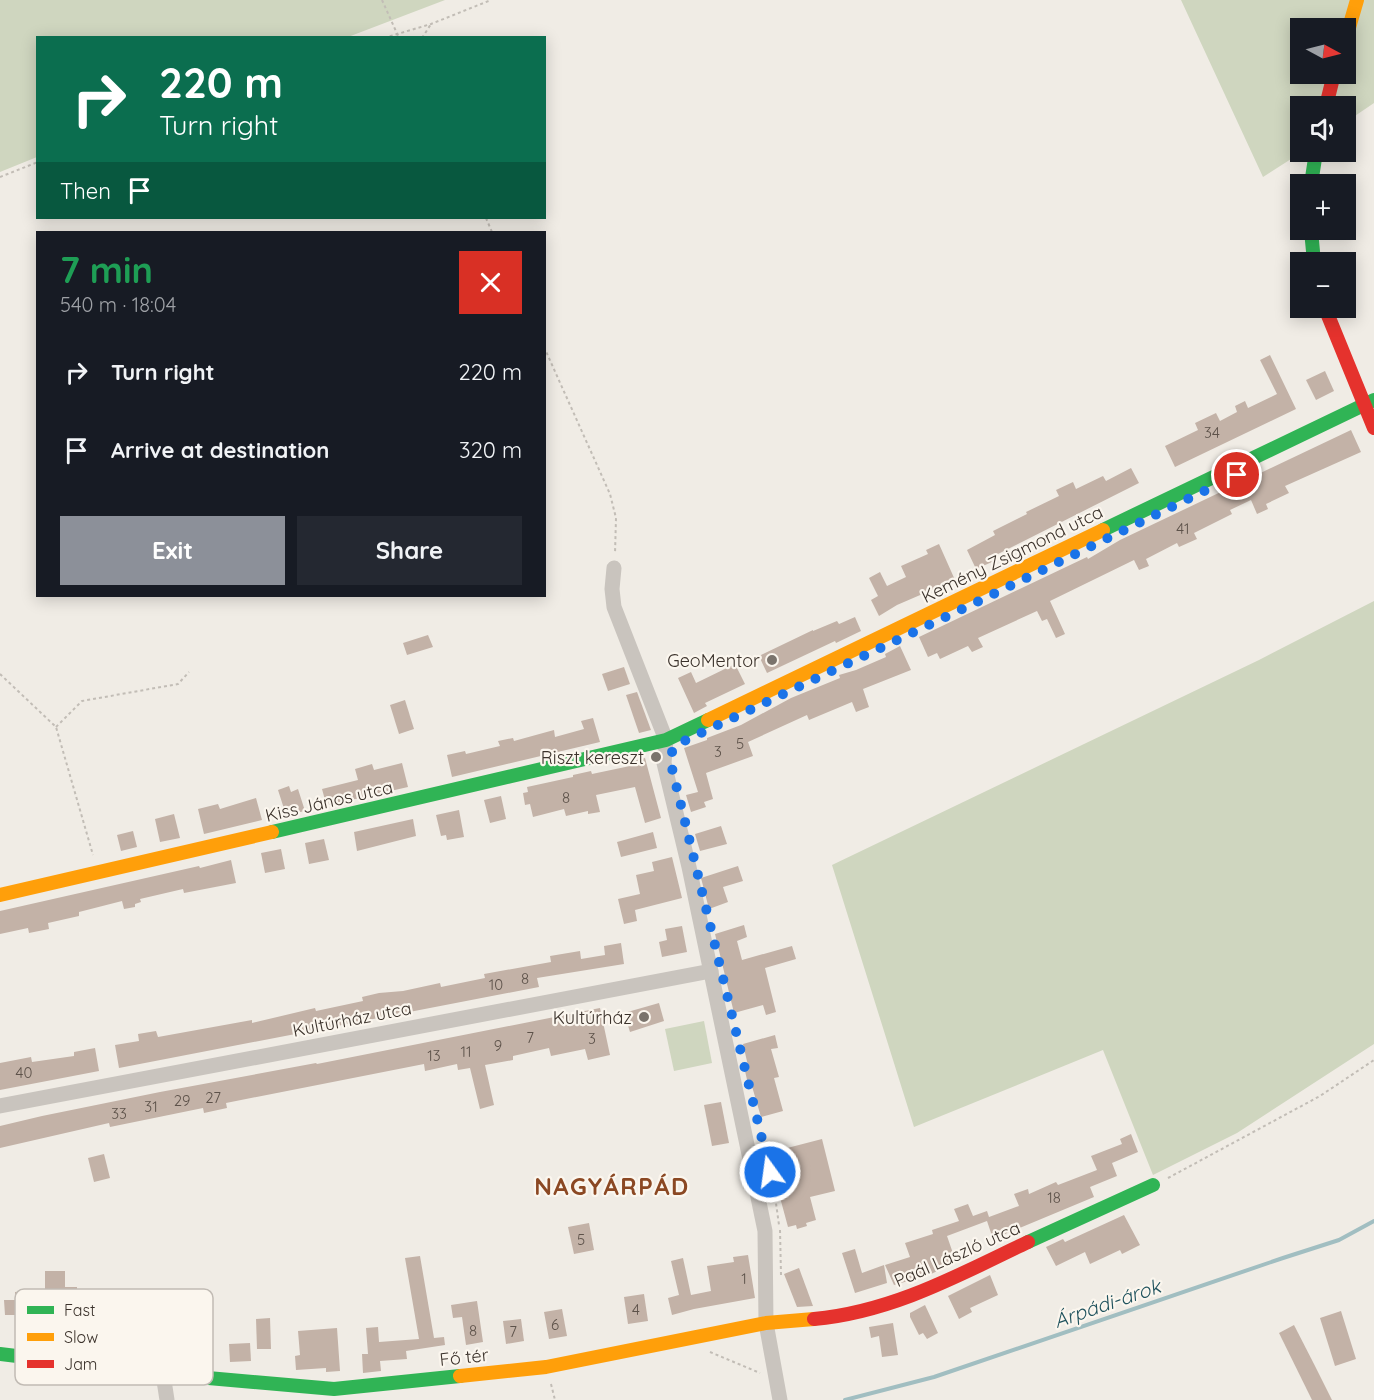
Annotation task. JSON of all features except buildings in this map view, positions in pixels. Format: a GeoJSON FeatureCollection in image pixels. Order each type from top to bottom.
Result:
{"type":"FeatureCollection","features":[{"type":"Feature","properties":{"kind":"street"},"geometry":{"type":"LineString","coordinates":[[1352,18],[1357,0]]}},
{"type":"Feature","properties":{"kind":"street"},"geometry":{"type":"LineString","coordinates":[[1328,318],[1369,403],[1374,428]]}},
{"type":"Feature","properties":{"kind":"street","name":"Kemény Zsigmond utca"},"geometry":{"type":"LineString","coordinates":[[666,740],[1369,403]]}},
{"type":"Feature","properties":{"kind":"street"},"geometry":{"type":"LineString","coordinates":[[614,568],[612,589],[614,607],[666,740],[664,763],[711,971],[765,1230],[766,1323],[780,1400]]}},
{"type":"Feature","properties":{"kind":"street","name":"Kiss János utca"},"geometry":{"type":"LineString","coordinates":[[0,895],[666,740]]}},
{"type":"Feature","properties":{"kind":"street","name":"Kultúrház utca"},"geometry":{"type":"LineString","coordinates":[[0,1106],[711,971]]}},
{"type":"Feature","properties":{"kind":"street","name":"Paál László utca"},"geometry":{"type":"LineString","coordinates":[[766,1323],[832,1317],[899,1301],[927,1290],[1090,1212],[1154,1185]]}},
{"type":"Feature","properties":{"kind":"street","name":"Fő tér"},"geometry":{"type":"LineString","coordinates":[[213,1378],[334,1389],[546,1367],[766,1323]]}},
{"type":"Feature","properties":{"kind":"street","name":"Fő tér"},"geometry":{"type":"LineString","coordinates":[[0,1354],[15,1356]]}},
{"type":"Feature","properties":{"kind":"street"},"geometry":{"type":"LineString","coordinates":[[165,1385],[166,1400]]}},
{"type":"Feature","properties":{"kind":"path"},"geometry":{"type":"LineString","coordinates":[[382,0],[398,36]]}},
{"type":"Feature","properties":{"kind":"path"},"geometry":{"type":"LineString","coordinates":[[389,36],[431,24],[491,0]]}},
{"type":"Feature","properties":{"kind":"path"},"geometry":{"type":"LineString","coordinates":[[423,36],[431,24]]}},
{"type":"Feature","properties":{"kind":"path"},"geometry":{"type":"LineString","coordinates":[[0,177],[36,163]]}},
{"type":"Feature","properties":{"kind":"path"},"geometry":{"type":"LineString","coordinates":[[546,351],[610,494],[616,518],[614,568]]}},
{"type":"Feature","properties":{"kind":"path"},"geometry":{"type":"LineString","coordinates":[[56,727],[82,701],[178,684],[189,672]]}},
{"type":"Feature","properties":{"kind":"path"},"geometry":{"type":"LineString","coordinates":[[0,674],[56,727],[98,873]]}},
{"type":"Feature","properties":{"kind":"path"},"geometry":{"type":"LineString","coordinates":[[1154,1185],[1320,1096],[1374,1060]]}},
{"type":"Feature","properties":{"kind":"path"},"geometry":{"type":"LineString","coordinates":[[761,1137],[775,1196],[782,1241],[781,1275]]}},
{"type":"Feature","properties":{"kind":"path"},"geometry":{"type":"LineString","coordinates":[[684,1339],[721,1359],[764,1374],[777,1384]]}},
{"type":"Feature","properties":{"kind":"green space"},"geometry":{"type":"Polygon","coordinates":[[[0,0],[445,0],[351,36],[36,36],[36,157],[0,172],[0,0]]]}},
{"type":"Feature","properties":{"kind":"green space"},"geometry":{"type":"Polygon","coordinates":[[[1181,0],[1374,0],[1374,103],[1356,115],[1356,96],[1290,96],[1290,160],[1263,177],[1181,0]]]}},
{"type":"Feature","properties":{"kind":"green space"},"geometry":{"type":"Polygon","coordinates":[[[1374,601],[1374,1044],[1237,1133],[1153,1175],[1103,1050],[914,1127],[832,865],[1259,660],[1374,601]]]}},
{"type":"Feature","properties":{"kind":"green space"},"geometry":{"type":"Polygon","coordinates":[[[704,1021],[712,1063],[674,1071],[665,1029],[704,1021]]]}},
{"type":"Feature","properties":{"kind":"waterway","name":"Árpádi-árok"},"geometry":{"type":"LineString","coordinates":[[845,1400],[934,1377],[1339,1240],[1374,1221]]}},
{"type":"Feature","properties":{"kind":"traffic: fast"},"geometry":{"type":"LineString","coordinates":[[1313,174],[1314,162]]}},
{"type":"Feature","properties":{"kind":"traffic: fast"},"geometry":{"type":"LineString","coordinates":[[1312,240],[1313,252]]}},
{"type":"Feature","properties":{"kind":"traffic: fast"},"geometry":{"type":"LineString","coordinates":[[1103,530],[1374,400]]}},
{"type":"Feature","properties":{"kind":"traffic: fast"},"geometry":{"type":"LineString","coordinates":[[272,832],[666,740],[708,720]]}},
{"type":"Feature","properties":{"kind":"traffic: fast"},"geometry":{"type":"LineString","coordinates":[[1028,1242],[1153,1185]]}},
{"type":"Feature","properties":{"kind":"traffic: fast"},"geometry":{"type":"LineString","coordinates":[[0,1354],[15,1356]]}},
{"type":"Feature","properties":{"kind":"traffic: fast"},"geometry":{"type":"LineString","coordinates":[[213,1378],[334,1389],[460,1376]]}},
{"type":"Feature","properties":{"kind":"traffic: slow"},"geometry":{"type":"LineString","coordinates":[[1352,18],[1357,0]]}},
{"type":"Feature","properties":{"kind":"traffic: slow"},"geometry":{"type":"LineString","coordinates":[[708,720],[1103,530]]}},
{"type":"Feature","properties":{"kind":"traffic: slow"},"geometry":{"type":"LineString","coordinates":[[0,895],[272,832]]}},
{"type":"Feature","properties":{"kind":"traffic: slow"},"geometry":{"type":"LineString","coordinates":[[460,1376],[546,1367],[766,1323],[814,1319]]}},
{"type":"Feature","properties":{"kind":"traffic: jam"},"geometry":{"type":"LineString","coordinates":[[1328,96],[1332,84]]}},
{"type":"Feature","properties":{"kind":"traffic: jam"},"geometry":{"type":"LineString","coordinates":[[1329,318],[1374,428]]}},
{"type":"Feature","properties":{"kind":"traffic: jam"},"geometry":{"type":"LineString","coordinates":[[814,1319],[871,1309],[898,1300],[951,1279],[1028,1242]]}},
{"type":"Feature","properties":{"kind":"place","name":"GeoMentor"},"geometry":{"type":"Point","coordinates":[772,660]}},
{"type":"Feature","properties":{"kind":"place","name":"Riszt kereszt"},"geometry":{"type":"Point","coordinates":[656,757]}},
{"type":"Feature","properties":{"kind":"place","name":"Kultúrház"},"geometry":{"type":"Point","coordinates":[644,1017]}},
{"type":"Feature","properties":{"kind":"district","name":"NAGYÁRPÁD"},"geometry":{"type":"Point","coordinates":[612,1186]}},
{"type":"Feature","properties":{"kind":"route"},"geometry":{"type":"LineString","coordinates":[[770,1172],[671,764],[672,752],[678,744],[1237,475]]}}]}
